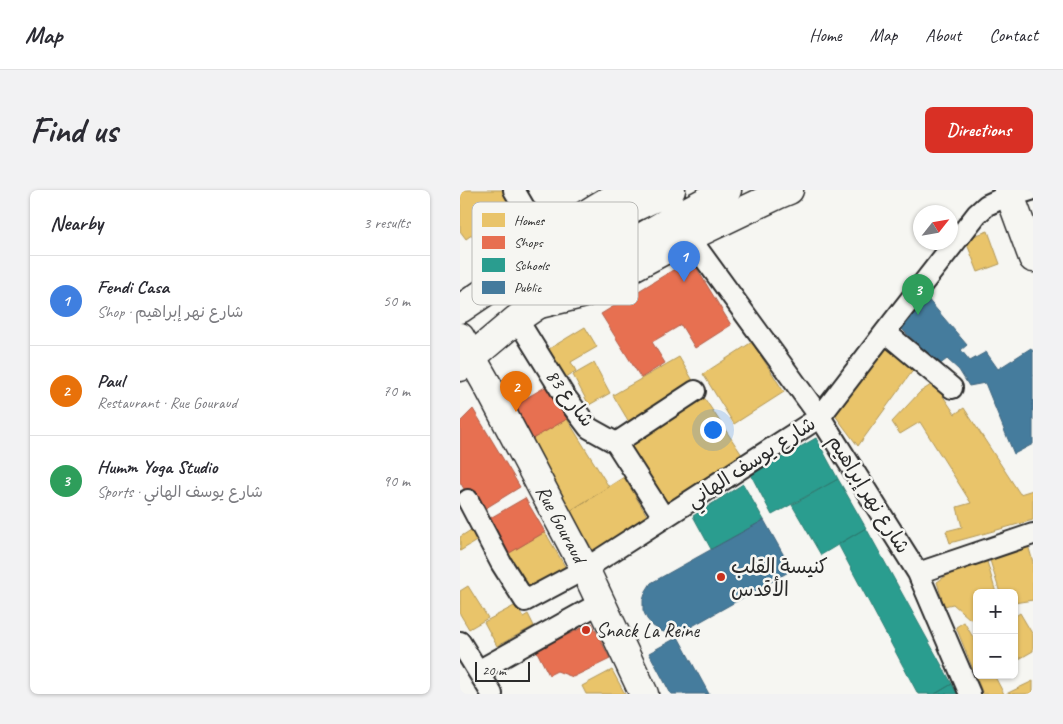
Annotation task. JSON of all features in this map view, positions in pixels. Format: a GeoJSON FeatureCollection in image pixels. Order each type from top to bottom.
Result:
{"type":"FeatureCollection","features":[{"type":"Feature","properties":{"kind":"main road"},"geometry":{"type":"LineString","coordinates":[[608,202],[627,190]]}},
{"type":"Feature","properties":{"kind":"main road"},"geometry":{"type":"LineString","coordinates":[[638,206],[671,190]]}},
{"type":"Feature","properties":{"kind":"main road"},"geometry":{"type":"LineString","coordinates":[[638,239],[727,190]]}},
{"type":"Feature","properties":{"kind":"main road"},"geometry":{"type":"LineString","coordinates":[[638,264],[689,237],[789,190]]}},
{"type":"Feature","properties":{"kind":"main road"},"geometry":{"type":"LineString","coordinates":[[1017,192],[1033,258]]}},
{"type":"Feature","properties":{"kind":"main road"},"geometry":{"type":"LineString","coordinates":[[460,309],[472,301]]}},
{"type":"Feature","properties":{"kind":"main road"},"geometry":{"type":"LineString","coordinates":[[464,354],[539,305]]}},
{"type":"Feature","properties":{"kind":"main road","name":"Rue Gouraud"},"geometry":{"type":"LineString","coordinates":[[464,354],[585,569],[644,694]]}},
{"type":"Feature","properties":{"kind":"street"},"geometry":{"type":"LineString","coordinates":[[514,190],[522,202]]}},
{"type":"Feature","properties":{"kind":"street","name":"شارع يوسف الهاني"},"geometry":{"type":"LineString","coordinates":[[468,500],[501,563],[502,580],[525,602],[585,569],[820,417],[977,214],[987,206],[1017,192]]}},
{"type":"Feature","properties":{"kind":"street","name":"شارع نهر إبراهيم"},"geometry":{"type":"LineString","coordinates":[[689,237],[820,417],[918,573],[970,694]]}},
{"type":"Feature","properties":{"kind":"street","name":"شارع 83"},"geometry":{"type":"LineString","coordinates":[[517,320],[564,395],[589,428],[616,442]]}},
{"type":"Feature","properties":{"kind":"street"},"geometry":{"type":"LineString","coordinates":[[885,332],[952,388]]}},
{"type":"Feature","properties":{"kind":"street"},"geometry":{"type":"LineString","coordinates":[[664,518],[616,442],[695,391]]}},
{"type":"Feature","properties":{"kind":"street"},"geometry":{"type":"LineString","coordinates":[[918,573],[1033,534]]}},
{"type":"Feature","properties":{"kind":"street"},"geometry":{"type":"LineString","coordinates":[[478,671],[600,603]]}},
{"type":"Feature","properties":{"kind":"street"},"geometry":{"type":"LineString","coordinates":[[460,642],[492,694]]}},
{"type":"Feature","properties":{"kind":"building: Homes"},"geometry":{"type":"Polygon","coordinates":[[[460,190],[512,190],[520,201],[472,202],[472,235],[466,239],[460,231],[460,190]]]}},
{"type":"Feature","properties":{"kind":"building: Homes"},"geometry":{"type":"Polygon","coordinates":[[[988,231],[1000,264],[978,272],[965,239],[988,231]]]}},
{"type":"Feature","properties":{"kind":"building: Homes"},"geometry":{"type":"Polygon","coordinates":[[[585,327],[597,347],[571,362],[576,371],[561,380],[544,352],[585,327]]]}},
{"type":"Feature","properties":{"kind":"building: Homes"},"geometry":{"type":"Polygon","coordinates":[[[752,342],[784,392],[734,424],[703,374],[752,342]]]}},
{"type":"Feature","properties":{"kind":"building: Homes"},"geometry":{"type":"Polygon","coordinates":[[[883,346],[914,369],[858,446],[834,414],[883,346]]]}},
{"type":"Feature","properties":{"kind":"building: Homes"},"geometry":{"type":"Polygon","coordinates":[[[679,357],[695,384],[629,422],[613,395],[679,357]]]}},
{"type":"Feature","properties":{"kind":"building: Homes"},"geometry":{"type":"Polygon","coordinates":[[[594,363],[610,393],[589,405],[573,375],[594,363]]]}},
{"type":"Feature","properties":{"kind":"building: Homes"},"geometry":{"type":"Polygon","coordinates":[[[934,383],[955,414],[964,408],[1020,494],[1033,490],[1033,520],[950,543],[946,531],[962,527],[957,507],[971,503],[920,422],[900,434],[892,422],[920,392],[934,383]]]}},
{"type":"Feature","properties":{"kind":"building: Homes"},"geometry":{"type":"Polygon","coordinates":[[[703,396],[742,455],[666,505],[627,445],[703,396]]]}},
{"type":"Feature","properties":{"kind":"building: Homes"},"geometry":{"type":"Polygon","coordinates":[[[567,419],[609,487],[570,511],[527,442],[567,419]]]}},
{"type":"Feature","properties":{"kind":"building: Homes"},"geometry":{"type":"Polygon","coordinates":[[[624,477],[649,519],[594,552],[570,511],[624,477]]]}},
{"type":"Feature","properties":{"kind":"building: Homes"},"geometry":{"type":"Polygon","coordinates":[[[471,530],[478,540],[460,551],[460,537],[471,530]]]}},
{"type":"Feature","properties":{"kind":"building: Homes"},"geometry":{"type":"Polygon","coordinates":[[[545,532],[567,570],[526,594],[506,555],[545,532]]]}},
{"type":"Feature","properties":{"kind":"building: Homes"},"geometry":{"type":"Polygon","coordinates":[[[1028,545],[1033,562],[1033,600],[1018,602],[1018,589],[999,589],[989,557],[1028,545]]]}},
{"type":"Feature","properties":{"kind":"building: Homes"},"geometry":{"type":"Polygon","coordinates":[[[986,558],[995,589],[973,589],[973,618],[970,619],[953,604],[944,606],[937,582],[986,558]]]}},
{"type":"Feature","properties":{"kind":"building: Homes"},"geometry":{"type":"Polygon","coordinates":[[[468,586],[488,618],[469,629],[460,614],[460,591],[468,586]]]}},
{"type":"Feature","properties":{"kind":"building: Homes"},"geometry":{"type":"Polygon","coordinates":[[[516,605],[523,617],[528,614],[534,626],[497,646],[484,622],[516,605]]]}},
{"type":"Feature","properties":{"kind":"building: Homes"},"geometry":{"type":"Polygon","coordinates":[[[1020,613],[1033,635],[1033,651],[1018,660],[1018,634],[1018,614],[1020,613]]]}},
{"type":"Feature","properties":{"kind":"building: Homes"},"geometry":{"type":"Polygon","coordinates":[[[964,622],[973,637],[973,669],[956,627],[964,622]]]}},
{"type":"Feature","properties":{"kind":"building: Homes"},"geometry":{"type":"Polygon","coordinates":[[[612,670],[625,694],[586,694],[582,686],[612,670]]]}},
{"type":"Feature","properties":{"kind":"building: Homes"},"geometry":{"type":"Polygon","coordinates":[[[977,679],[996,679],[1004,694],[983,694],[977,679]]]}},
{"type":"Feature","properties":{"kind":"building: Homes"},"geometry":{"type":"Polygon","coordinates":[[[1033,681],[1033,694],[1006,694],[1033,681]]]}},
{"type":"Feature","properties":{"kind":"building: Shops"},"geometry":{"type":"Polygon","coordinates":[[[691,259],[731,325],[695,348],[681,325],[652,342],[665,363],[641,378],[601,314],[616,305],[638,305],[638,291],[691,259]]]}},
{"type":"Feature","properties":{"kind":"building: Shops"},"geometry":{"type":"Polygon","coordinates":[[[547,386],[567,419],[527,442],[507,409],[547,386]]]}},
{"type":"Feature","properties":{"kind":"building: Shops"},"geometry":{"type":"Polygon","coordinates":[[[473,409],[520,487],[478,513],[460,482],[460,422],[473,409]]]}},
{"type":"Feature","properties":{"kind":"building: Shops"},"geometry":{"type":"Polygon","coordinates":[[[525,498],[545,532],[506,555],[485,521],[525,498]]]}},
{"type":"Feature","properties":{"kind":"building: Shops"},"geometry":{"type":"Polygon","coordinates":[[[592,623],[610,659],[573,677],[557,671],[549,675],[536,650],[592,623]]]}},
{"type":"Feature","properties":{"kind":"building: Schools"},"geometry":{"type":"Polygon","coordinates":[[[816,438],[838,479],[772,515],[751,475],[816,438]]]}},
{"type":"Feature","properties":{"kind":"building: Schools"},"geometry":{"type":"Polygon","coordinates":[[[838,479],[866,528],[821,555],[792,505],[838,479]]]}},
{"type":"Feature","properties":{"kind":"building: Schools"},"geometry":{"type":"Polygon","coordinates":[[[743,484],[764,520],[711,549],[693,516],[743,484]]]}},
{"type":"Feature","properties":{"kind":"building: Schools"},"geometry":{"type":"Polygon","coordinates":[[[866,528],[952,684],[935,694],[918,694],[838,544],[866,528]]]}},
{"type":"Feature","properties":{"kind":"building: Schools"},"geometry":{"type":"Polygon","coordinates":[[[952,684],[957,694],[935,694],[952,684]]]}},
{"type":"Feature","properties":{"kind":"building: Public"},"geometry":{"type":"Polygon","coordinates":[[[926,297],[967,345],[961,350],[970,361],[986,352],[998,369],[1031,348],[1033,352],[1033,444],[1014,454],[985,383],[969,386],[959,370],[947,359],[939,365],[901,328],[926,297]]]}},
{"type":"Feature","properties":{"kind":"building: Public","name":"كنيسة القلب الأقدس"},"geometry":{"type":"Polygon","coordinates":[[[764,520],[792,570],[680,633],[671,634],[653,626],[643,610],[643,600],[651,583],[764,520]]]}},
{"type":"Feature","properties":{"kind":"building: Public"},"geometry":{"type":"Polygon","coordinates":[[[678,637],[709,694],[671,694],[649,653],[678,637]]]}},
{"type":"Feature","properties":{"kind":"place","name":"Fendi Casa"},"geometry":{"type":"Point","coordinates":[684,282]}},
{"type":"Feature","properties":{"kind":"place","name":"Humm Yoga Studio"},"geometry":{"type":"Point","coordinates":[918,315]}},
{"type":"Feature","properties":{"kind":"place","name":"Paul"},"geometry":{"type":"Point","coordinates":[516,412]}},
{"type":"Feature","properties":{"kind":"place","name":"كنيسة القلب الأقدس"},"geometry":{"type":"Point","coordinates":[721,577]}},
{"type":"Feature","properties":{"kind":"place","name":"Snack La Reine"},"geometry":{"type":"Point","coordinates":[586,630]}}]}
